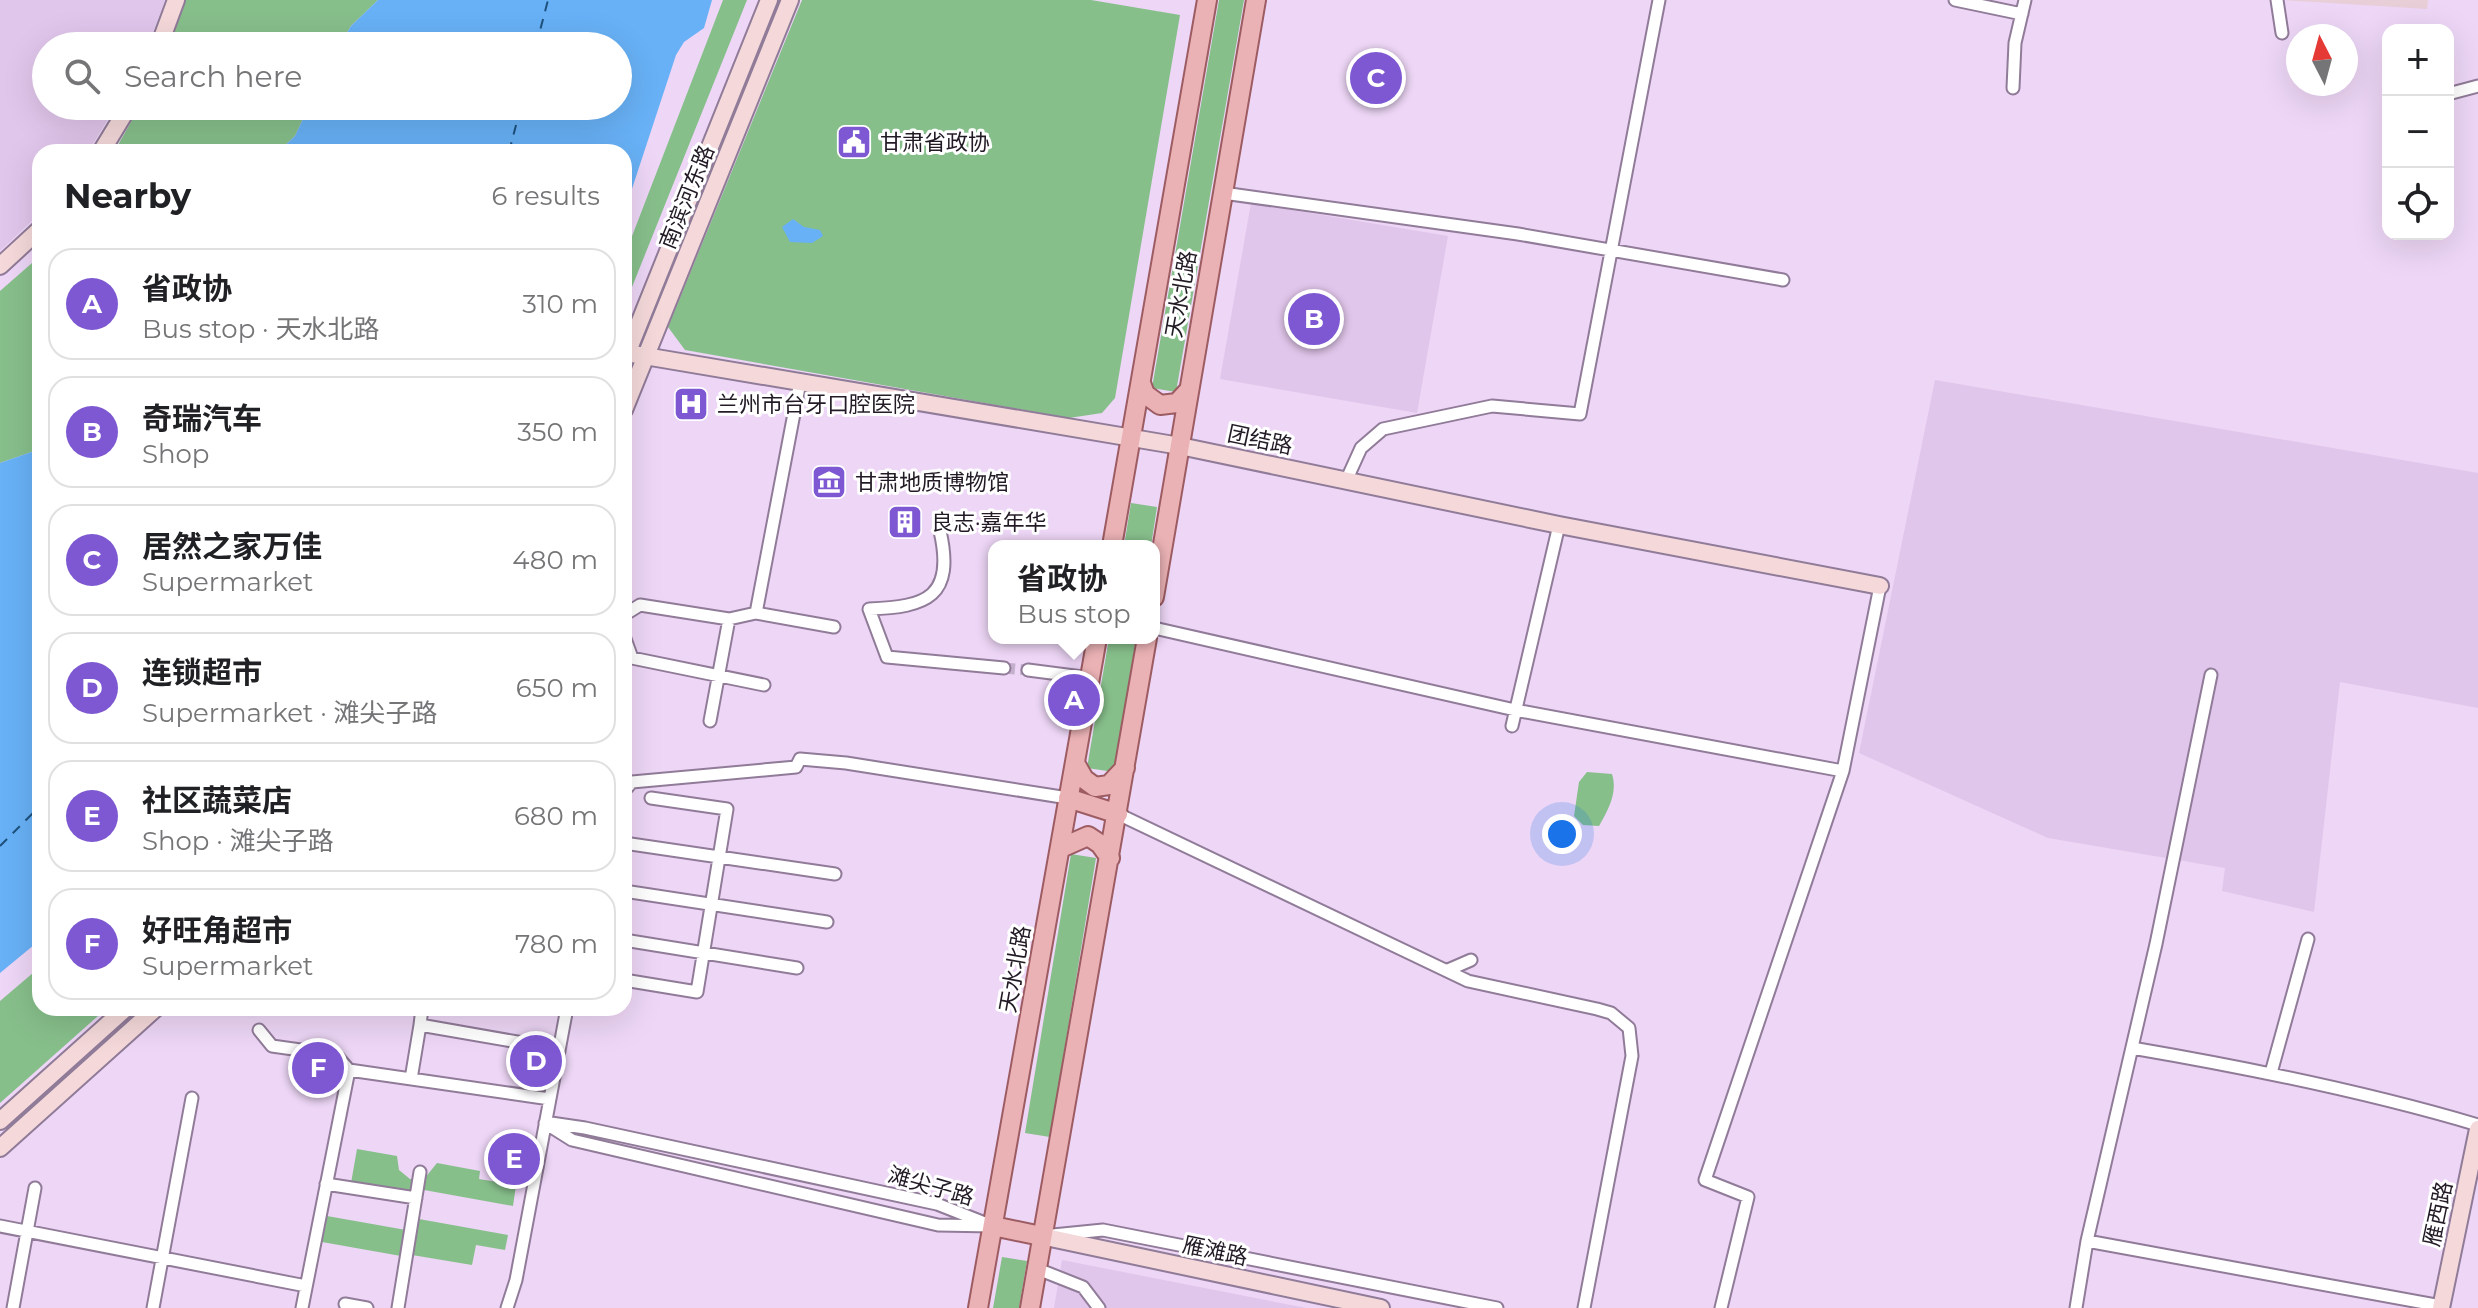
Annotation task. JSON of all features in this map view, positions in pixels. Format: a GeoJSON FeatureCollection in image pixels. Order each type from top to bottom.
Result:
{"type":"FeatureCollection","features":[{"type":"Feature","properties":{"kind":"main road"},"geometry":{"type":"LineString","coordinates":[[164,32],[176,0]]}},
{"type":"Feature","properties":{"kind":"main road","name":"南滨河东路"},"geometry":{"type":"LineString","coordinates":[[632,342],[769,0]]}},
{"type":"Feature","properties":{"kind":"main road","name":"南滨河东路"},"geometry":{"type":"LineString","coordinates":[[632,390],[790,0]]}},
{"type":"Feature","properties":{"kind":"main road","name":"天水北路"},"geometry":{"type":"LineString","coordinates":[[1113,540],[1207,0]]}},
{"type":"Feature","properties":{"kind":"main road","name":"天水北路"},"geometry":{"type":"LineString","coordinates":[[1160,562],[1256,0]]}},
{"type":"Feature","properties":{"kind":"main road"},"geometry":{"type":"LineString","coordinates":[[106,144],[120,120]]}},
{"type":"Feature","properties":{"kind":"main road"},"geometry":{"type":"LineString","coordinates":[[0,266],[32,236]]}},
{"type":"Feature","properties":{"kind":"main road","name":"团结路"},"geometry":{"type":"LineString","coordinates":[[632,357],[646,356],[1180,446],[1559,525],[1880,586]]}},
{"type":"Feature","properties":{"kind":"main road"},"geometry":{"type":"LineString","coordinates":[[1141,383],[1149,399],[1160,405],[1177,403],[1189,390]]}},
{"type":"Feature","properties":{"kind":"main road","name":"天水北路"},"geometry":{"type":"LineString","coordinates":[[978,1308],[1096,644]]}},
{"type":"Feature","properties":{"kind":"main road"},"geometry":{"type":"LineString","coordinates":[[1030,1308],[1146,644]]}},
{"type":"Feature","properties":{"kind":"main road"},"geometry":{"type":"LineString","coordinates":[[1075,763],[1084,779],[1095,787],[1109,785],[1125,768]]}},
{"type":"Feature","properties":{"kind":"main road"},"geometry":{"type":"LineString","coordinates":[[1068,798],[1118,814]]}},
{"type":"Feature","properties":{"kind":"main road"},"geometry":{"type":"LineString","coordinates":[[1061,848],[1088,836],[1096,840],[1110,858]]}},
{"type":"Feature","properties":{"kind":"main road"},"geometry":{"type":"LineString","coordinates":[[0,1121],[117,1016]]}},
{"type":"Feature","properties":{"kind":"main road"},"geometry":{"type":"LineString","coordinates":[[0,1148],[147,1016]]}},
{"type":"Feature","properties":{"kind":"main road","name":"雁西路"},"geometry":{"type":"LineString","coordinates":[[2441,1307],[2478,1127]]}},
{"type":"Feature","properties":{"kind":"main road"},"geometry":{"type":"LineString","coordinates":[[993,1226],[1041,1236]]}},
{"type":"Feature","properties":{"kind":"main road","name":"雁滩路"},"geometry":{"type":"LineString","coordinates":[[1041,1236],[1381,1308]]}},
{"type":"Feature","properties":{"kind":"street"},"geometry":{"type":"LineString","coordinates":[[1346,481],[1361,448],[1383,429],[1492,406],[1580,414],[1659,0]]}},
{"type":"Feature","properties":{"kind":"street"},"geometry":{"type":"LineString","coordinates":[[1955,0],[2022,14]]}},
{"type":"Feature","properties":{"kind":"street"},"geometry":{"type":"LineString","coordinates":[[2013,88],[2015,43],[2025,0]]}},
{"type":"Feature","properties":{"kind":"street"},"geometry":{"type":"LineString","coordinates":[[2277,0],[2282,33]]}},
{"type":"Feature","properties":{"kind":"street"},"geometry":{"type":"LineString","coordinates":[[2454,92],[2478,86]]}},
{"type":"Feature","properties":{"kind":"street"},"geometry":{"type":"LineString","coordinates":[[1223,193],[1611,248],[1783,280]]}},
{"type":"Feature","properties":{"kind":"street"},"geometry":{"type":"LineString","coordinates":[[756,613],[800,382]]}},
{"type":"Feature","properties":{"kind":"street"},"geometry":{"type":"LineString","coordinates":[[1512,726],[1559,525]]}},
{"type":"Feature","properties":{"kind":"street"},"geometry":{"type":"LineString","coordinates":[[940,531],[943,574],[941,584],[927,600],[910,607],[869,609],[887,657],[1004,668]]}},
{"type":"Feature","properties":{"kind":"street"},"geometry":{"type":"LineString","coordinates":[[1721,1308],[1748,1197],[1705,1180],[1843,771],[1880,586]]}},
{"type":"Feature","properties":{"kind":"street"},"geometry":{"type":"LineString","coordinates":[[632,610],[640,605],[729,619],[756,613],[834,627]]}},
{"type":"Feature","properties":{"kind":"street"},"geometry":{"type":"LineString","coordinates":[[710,721],[729,619]]}},
{"type":"Feature","properties":{"kind":"street"},"geometry":{"type":"LineString","coordinates":[[1160,629],[1515,710],[1843,771]]}},
{"type":"Feature","properties":{"kind":"street"},"geometry":{"type":"LineString","coordinates":[[632,658],[764,685]]}},
{"type":"Feature","properties":{"kind":"street"},"geometry":{"type":"LineString","coordinates":[[1028,670],[1090,678]]}},
{"type":"Feature","properties":{"kind":"street"},"geometry":{"type":"LineString","coordinates":[[2076,1308],[2087,1241],[2190,787],[2211,675]]}},
{"type":"Feature","properties":{"kind":"street"},"geometry":{"type":"LineString","coordinates":[[632,782],[796,767],[800,759],[846,763],[1068,798]]}},
{"type":"Feature","properties":{"kind":"street"},"geometry":{"type":"LineString","coordinates":[[632,981],[697,992],[727,809],[651,798]]}},
{"type":"Feature","properties":{"kind":"street"},"geometry":{"type":"LineString","coordinates":[[1118,814],[1468,981],[1611,1013],[1629,1028],[1632,1056],[1584,1308]]}},
{"type":"Feature","properties":{"kind":"street"},"geometry":{"type":"LineString","coordinates":[[632,844],[835,874]]}},
{"type":"Feature","properties":{"kind":"street"},"geometry":{"type":"LineString","coordinates":[[632,892],[827,922]]}},
{"type":"Feature","properties":{"kind":"street"},"geometry":{"type":"LineString","coordinates":[[2271,1073],[2308,939]]}},
{"type":"Feature","properties":{"kind":"street"},"geometry":{"type":"LineString","coordinates":[[632,941],[797,968]]}},
{"type":"Feature","properties":{"kind":"street"},"geometry":{"type":"LineString","coordinates":[[1448,970],[1471,960]]}},
{"type":"Feature","properties":{"kind":"street"},"geometry":{"type":"LineString","coordinates":[[411,1079],[421,1016]]}},
{"type":"Feature","properties":{"kind":"street"},"geometry":{"type":"LineString","coordinates":[[507,1308],[516,1280],[566,1016]]}},
{"type":"Feature","properties":{"kind":"street"},"geometry":{"type":"LineString","coordinates":[[420,1025],[523,1043]]}},
{"type":"Feature","properties":{"kind":"street"},"geometry":{"type":"LineString","coordinates":[[259,1030],[272,1046],[336,1055],[349,1070],[550,1099]]}},
{"type":"Feature","properties":{"kind":"street"},"geometry":{"type":"LineString","coordinates":[[2132,1048],[2393,1099],[2478,1127]]}},
{"type":"Feature","properties":{"kind":"street"},"geometry":{"type":"LineString","coordinates":[[302,1308],[349,1070]]}},
{"type":"Feature","properties":{"kind":"street"},"geometry":{"type":"LineString","coordinates":[[153,1308],[160,1257],[192,1098]]}},
{"type":"Feature","properties":{"kind":"street","name":"滩尖子路"},"geometry":{"type":"LineString","coordinates":[[545,1123],[585,1128],[937,1204],[993,1226]]}},
{"type":"Feature","properties":{"kind":"street","name":"滩尖子路"},"geometry":{"type":"LineString","coordinates":[[545,1123],[572,1140],[938,1225],[993,1226]]}},
{"type":"Feature","properties":{"kind":"street"},"geometry":{"type":"LineString","coordinates":[[398,1308],[420,1172]]}},
{"type":"Feature","properties":{"kind":"street"},"geometry":{"type":"LineString","coordinates":[[326,1184],[416,1198]]}},
{"type":"Feature","properties":{"kind":"street"},"geometry":{"type":"LineString","coordinates":[[13,1308],[35,1188]]}},
{"type":"Feature","properties":{"kind":"street"},"geometry":{"type":"LineString","coordinates":[[0,1226],[306,1286]]}},
{"type":"Feature","properties":{"kind":"street"},"geometry":{"type":"LineString","coordinates":[[1041,1236],[1103,1230],[1497,1308]]}},
{"type":"Feature","properties":{"kind":"street"},"geometry":{"type":"LineString","coordinates":[[2087,1241],[2441,1307]]}},
{"type":"Feature","properties":{"kind":"street"},"geometry":{"type":"LineString","coordinates":[[1035,1268],[1083,1287],[1099,1308]]}},
{"type":"Feature","properties":{"kind":"street"},"geometry":{"type":"LineString","coordinates":[[345,1304],[367,1308]]}},
{"type":"Feature","properties":{"kind":"shaded area"},"geometry":{"type":"Polygon","coordinates":[[[0,0],[165,0],[153,32],[32,32],[32,120],[107,120],[93,144],[32,144],[32,221],[0,251],[0,0]]]}},
{"type":"Feature","properties":{"kind":"shaded area"},"geometry":{"type":"Polygon","coordinates":[[[2283,0],[2428,0],[2427,9],[2283,0]]]}},
{"type":"Feature","properties":{"kind":"shaded area"},"geometry":{"type":"Polygon","coordinates":[[[1251,203],[1448,236],[1417,413],[1220,379],[1251,203]]]}},
{"type":"Feature","properties":{"kind":"shaded area"},"geometry":{"type":"Polygon","coordinates":[[[1935,380],[2478,473],[2478,708],[2340,682],[2314,912],[2222,891],[2225,868],[2048,838],[1859,753],[1935,380]]]}},
{"type":"Feature","properties":{"kind":"shaded area"},"geometry":{"type":"Polygon","coordinates":[[[1062,1260],[1306,1308],[1054,1308],[1062,1260]]]}},
{"type":"Feature","properties":{"kind":"green space"},"geometry":{"type":"Polygon","coordinates":[[[184,0],[378,0],[347,32],[171,32],[184,0]]]}},
{"type":"Feature","properties":{"kind":"green space"},"geometry":{"type":"Polygon","coordinates":[[[723,0],[747,0],[632,287],[632,236],[723,0]]]}},
{"type":"Feature","properties":{"kind":"green space"},"geometry":{"type":"Polygon","coordinates":[[[802,0],[1091,0],[1180,15],[1115,398],[1102,413],[1069,418],[685,350],[668,327],[802,0]]]}},
{"type":"Feature","properties":{"kind":"green space"},"geometry":{"type":"Polygon","coordinates":[[[1219,0],[1244,0],[1176,392],[1152,388],[1219,0]]]}},
{"type":"Feature","properties":{"kind":"green space"},"geometry":{"type":"Polygon","coordinates":[[[132,120],[302,120],[295,136],[286,144],[119,144],[132,120]]]}},
{"type":"Feature","properties":{"kind":"green space"},"geometry":{"type":"Polygon","coordinates":[[[32,263],[32,452],[0,463],[0,291],[32,263]]]}},
{"type":"Feature","properties":{"kind":"green space"},"geometry":{"type":"Polygon","coordinates":[[[1131,503],[1157,507],[1152,540],[1125,540],[1131,503]]]}},
{"type":"Feature","properties":{"kind":"green space"},"geometry":{"type":"Polygon","coordinates":[[[1108,644],[1135,644],[1114,772],[1087,768],[1108,644]]]}},
{"type":"Feature","properties":{"kind":"green space"},"geometry":{"type":"Polygon","coordinates":[[[1587,772],[1612,774],[1614,781],[1609,808],[1599,826],[1583,825],[1574,816],[1579,782],[1587,772]]]}},
{"type":"Feature","properties":{"kind":"green space"},"geometry":{"type":"Polygon","coordinates":[[[1071,854],[1096,858],[1050,1137],[1025,1133],[1071,854]]]}},
{"type":"Feature","properties":{"kind":"green space"},"geometry":{"type":"Polygon","coordinates":[[[32,974],[32,1016],[98,1016],[0,1103],[0,1001],[32,974]]]}},
{"type":"Feature","properties":{"kind":"green space"},"geometry":{"type":"Polygon","coordinates":[[[357,1149],[397,1156],[399,1170],[410,1179],[424,1179],[437,1163],[480,1171],[479,1179],[516,1185],[513,1206],[413,1188],[411,1193],[351,1183],[357,1149]]]}},
{"type":"Feature","properties":{"kind":"green space"},"geometry":{"type":"Polygon","coordinates":[[[327,1216],[406,1230],[401,1256],[322,1242],[327,1216]]]}},
{"type":"Feature","properties":{"kind":"green space"},"geometry":{"type":"Polygon","coordinates":[[[419,1219],[508,1235],[505,1250],[476,1245],[472,1265],[412,1255],[419,1219]]]}},
{"type":"Feature","properties":{"kind":"green space"},"geometry":{"type":"Polygon","coordinates":[[[1002,1257],[1027,1261],[1019,1308],[993,1308],[1002,1257]]]}},
{"type":"Feature","properties":{"kind":"water"},"geometry":{"type":"Polygon","coordinates":[[[378,0],[712,0],[704,28],[684,42],[676,55],[632,189],[632,144],[286,144],[295,136],[302,120],[632,120],[632,32],[347,32],[378,0]]]}},
{"type":"Feature","properties":{"kind":"water"},"geometry":{"type":"Polygon","coordinates":[[[793,219],[804,227],[820,230],[823,236],[812,243],[790,242],[782,227],[793,219]]]}},
{"type":"Feature","properties":{"kind":"water"},"geometry":{"type":"Polygon","coordinates":[[[32,452],[32,947],[0,973],[0,463],[32,452]]]}},
{"type":"Feature","properties":{"kind":"ferry route"},"geometry":{"type":"LineString","coordinates":[[540,32],[548,0]]}},
{"type":"Feature","properties":{"kind":"ferry route"},"geometry":{"type":"LineString","coordinates":[[511,144],[517,120]]}},
{"type":"Feature","properties":{"kind":"ferry route"},"geometry":{"type":"LineString","coordinates":[[0,846],[32,814]]}},
{"type":"Feature","properties":{"kind":"tunnel"},"geometry":{"type":"LineString","coordinates":[[1004,668],[1028,670]]}},
{"type":"Feature","properties":{"kind":"place","name":"居然之家万佳"},"geometry":{"type":"Point","coordinates":[1376,78]}},
{"type":"Feature","properties":{"kind":"place","name":"甘肃省政协"},"geometry":{"type":"Point","coordinates":[854,142]}},
{"type":"Feature","properties":{"kind":"place","name":"奇瑞汽车"},"geometry":{"type":"Point","coordinates":[1314,319]}},
{"type":"Feature","properties":{"kind":"place","name":"兰州市台牙口腔医院"},"geometry":{"type":"Point","coordinates":[691,404]}},
{"type":"Feature","properties":{"kind":"place","name":"甘肃地质博物馆"},"geometry":{"type":"Point","coordinates":[829,482]}},
{"type":"Feature","properties":{"kind":"place","name":"良志·嘉年华"},"geometry":{"type":"Point","coordinates":[905,522]}},
{"type":"Feature","properties":{"kind":"place","name":"省政协"},"geometry":{"type":"Point","coordinates":[1074,700]}},
{"type":"Feature","properties":{"kind":"place","name":"连锁超市"},"geometry":{"type":"Point","coordinates":[536,1061]}},
{"type":"Feature","properties":{"kind":"place","name":"好旺角超市"},"geometry":{"type":"Point","coordinates":[318,1068]}},
{"type":"Feature","properties":{"kind":"place","name":"社区蔬菜店"},"geometry":{"type":"Point","coordinates":[514,1159]}}]}
